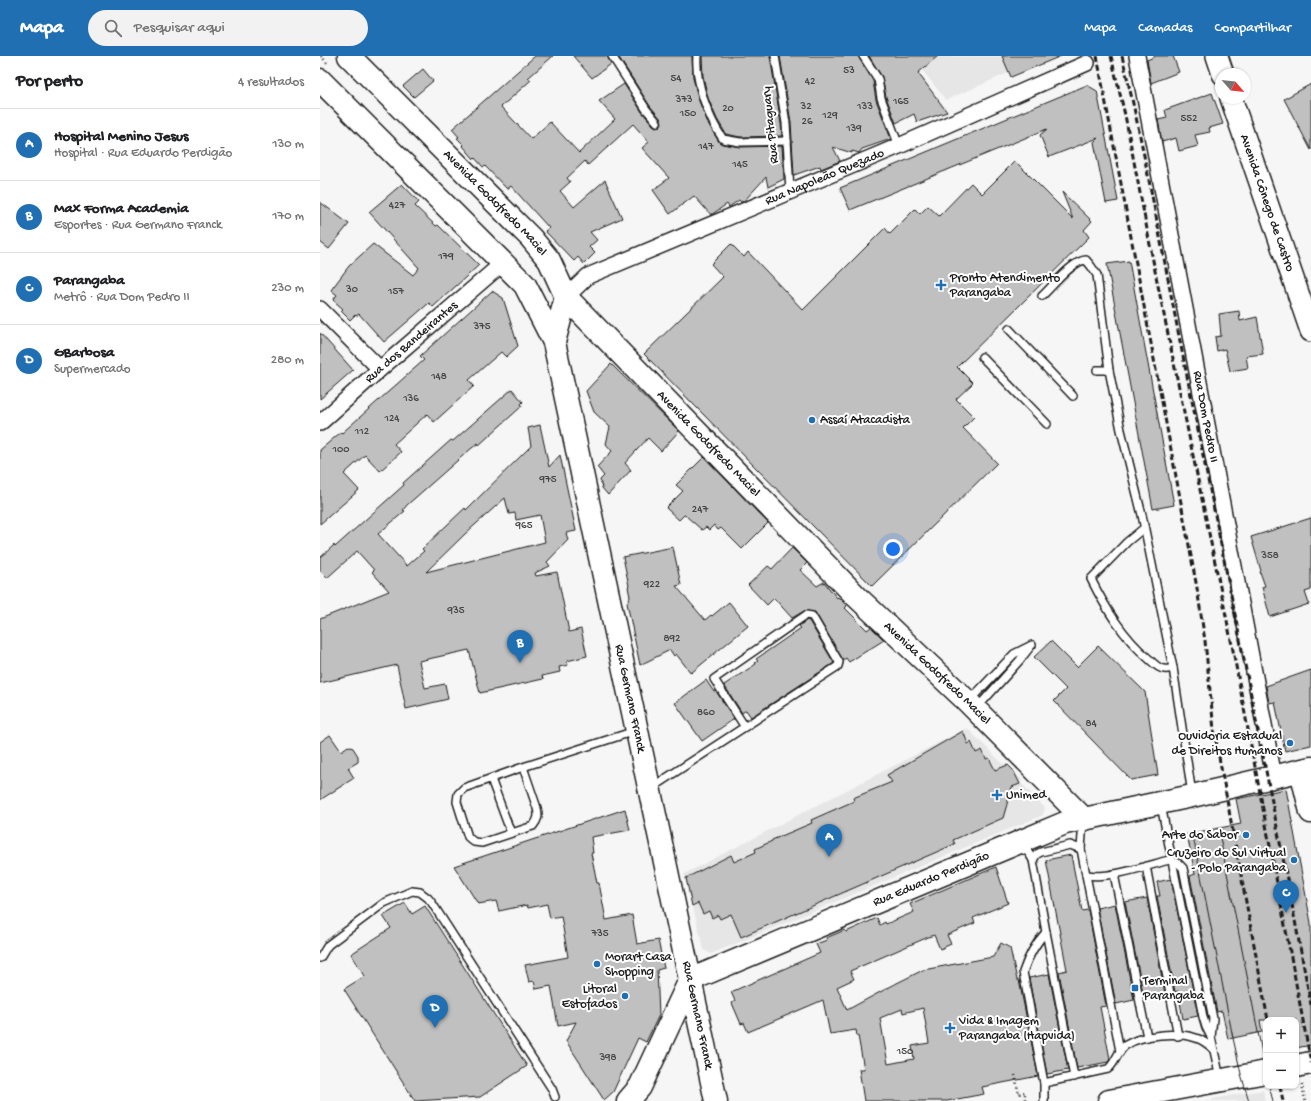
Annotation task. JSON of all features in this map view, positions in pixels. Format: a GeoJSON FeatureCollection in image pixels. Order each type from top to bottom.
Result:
{"type":"FeatureCollection","features":[{"type":"Feature","properties":{"kind":"main road","name":"Avenida Godofredo Maciel"},"geometry":{"type":"LineString","coordinates":[[349,56],[531,238],[548,260],[566,297],[857,597],[972,706],[1084,819]]}},
{"type":"Feature","properties":{"kind":"main road"},"geometry":{"type":"LineString","coordinates":[[1217,56],[1221,68]]}},
{"type":"Feature","properties":{"kind":"main road"},"geometry":{"type":"LineString","coordinates":[[323,87],[504,262],[525,285],[554,342]]}},
{"type":"Feature","properties":{"kind":"main road","name":"Avenida Cônego de Castro"},"geometry":{"type":"LineString","coordinates":[[1233,104],[1311,330]]}},
{"type":"Feature","properties":{"kind":"main road","name":"Rua Germano Franck"},"geometry":{"type":"LineString","coordinates":[[566,297],[554,342],[716,1101]]}},
{"type":"Feature","properties":{"kind":"main road","name":"Rua Eduardo Perdigão"},"geometry":{"type":"LineString","coordinates":[[690,980],[1065,823],[1306,770]]}},
{"type":"Feature","properties":{"kind":"main road"},"geometry":{"type":"LineString","coordinates":[[1306,770],[1311,812]]}},
{"type":"Feature","properties":{"kind":"main road"},"geometry":{"type":"LineString","coordinates":[[632,1099],[640,1087],[690,980]]}},
{"type":"Feature","properties":{"kind":"main road"},"geometry":{"type":"LineString","coordinates":[[1299,1065],[1311,1063]]}},
{"type":"Feature","properties":{"kind":"main road"},"geometry":{"type":"LineString","coordinates":[[1109,1101],[1263,1073]]}},
{"type":"Feature","properties":{"kind":"street","name":"Rua Dom Pedro II"},"geometry":{"type":"LineString","coordinates":[[1137,56],[1274,777]]}},
{"type":"Feature","properties":{"kind":"street","name":"Rua Napoleão Quezado"},"geometry":{"type":"LineString","coordinates":[[566,297],[588,276],[900,146],[1087,64]]}},
{"type":"Feature","properties":{"kind":"street","name":"Rua dos Bandeirantes"},"geometry":{"type":"LineString","coordinates":[[320,423],[504,262]]}},
{"type":"Feature","properties":{"kind":"street"},"geometry":{"type":"LineString","coordinates":[[320,309],[380,369]]}},
{"type":"Feature","properties":{"kind":"lane"},"geometry":{"type":"LineString","coordinates":[[612,56],[646,109],[657,122]]}},
{"type":"Feature","properties":{"kind":"lane"},"geometry":{"type":"LineString","coordinates":[[697,56],[698,71],[709,115],[714,127],[723,139],[740,142],[787,141]]}},
{"type":"Feature","properties":{"kind":"lane","name":"Rua Pitaguary"},"geometry":{"type":"LineString","coordinates":[[775,56],[786,123],[790,191]]}},
{"type":"Feature","properties":{"kind":"lane"},"geometry":{"type":"LineString","coordinates":[[863,56],[878,79],[881,98],[900,146]]}},
{"type":"Feature","properties":{"kind":"lane"},"geometry":{"type":"LineString","coordinates":[[1042,296],[1075,264],[1082,260],[1086,260],[1092,266],[1097,275],[1109,370],[1173,668],[1192,796]]}},
{"type":"Feature","properties":{"kind":"lane"},"geometry":{"type":"LineString","coordinates":[[1009,329],[1073,396]]}},
{"type":"Feature","properties":{"kind":"lane"},"geometry":{"type":"LineString","coordinates":[[982,357],[1047,424]]}},
{"type":"Feature","properties":{"kind":"lane"},"geometry":{"type":"LineString","coordinates":[[1097,370],[1109,370]]}},
{"type":"Feature","properties":{"kind":"lane"},"geometry":{"type":"LineString","coordinates":[[1144,528],[1091,579],[1102,602],[1118,626],[1136,648],[1155,665],[1164,670],[1173,668]]}},
{"type":"Feature","properties":{"kind":"lane"},"geometry":{"type":"LineString","coordinates":[[649,789],[745,727],[838,666],[839,662],[812,616],[806,615],[714,679],[745,727]]}},
{"type":"Feature","properties":{"kind":"lane"},"geometry":{"type":"LineString","coordinates":[[1032,645],[1020,660],[972,706],[1014,654],[1032,645]]}},
{"type":"Feature","properties":{"kind":"lane"},"geometry":{"type":"LineString","coordinates":[[523,767],[539,815],[537,820],[533,826],[482,843],[474,842],[468,837],[457,802],[458,794],[464,788],[523,767],[637,730]]}},
{"type":"Feature","properties":{"kind":"lane"},"geometry":{"type":"LineString","coordinates":[[491,779],[511,833]]}},
{"type":"Feature","properties":{"kind":"lane"},"geometry":{"type":"LineString","coordinates":[[1161,803],[1203,1017],[1211,1037],[1221,1081]]}},
{"type":"Feature","properties":{"kind":"lane"},"geometry":{"type":"LineString","coordinates":[[1084,819],[1081,849],[1120,1051]]}},
{"type":"Feature","properties":{"kind":"lane"},"geometry":{"type":"LineString","coordinates":[[1013,845],[1028,852],[1033,860],[1074,1076]]}},
{"type":"Feature","properties":{"kind":"lane"},"geometry":{"type":"LineString","coordinates":[[1033,860],[1036,854],[1070,845],[1081,849]]}},
{"type":"Feature","properties":{"kind":"lane"},"geometry":{"type":"LineString","coordinates":[[1086,875],[1096,877],[1169,860],[1173,861]]}},
{"type":"Feature","properties":{"kind":"lane"},"geometry":{"type":"LineString","coordinates":[[1146,866],[1178,1036]]}},
{"type":"Feature","properties":{"kind":"lane"},"geometry":{"type":"LineString","coordinates":[[1114,874],[1147,1037]]}},
{"type":"Feature","properties":{"kind":"lane"},"geometry":{"type":"LineString","coordinates":[[320,958],[328,945],[384,903],[412,891],[420,892],[432,903],[552,1089],[555,1097]]}},
{"type":"Feature","properties":{"kind":"lane"},"geometry":{"type":"LineString","coordinates":[[1044,1101],[1044,1083],[1023,972],[1027,961],[1039,940],[1046,932]]}},
{"type":"Feature","properties":{"kind":"lane"},"geometry":{"type":"LineString","coordinates":[[1044,1083],[1108,1069],[1112,1066],[1120,1051],[1127,1045],[1147,1037],[1158,1035],[1197,1038],[1214,1050]]}},
{"type":"Feature","properties":{"kind":"path"},"geometry":{"type":"LineString","coordinates":[[1015,1075],[1019,1094],[1025,1092],[1025,1101]]}},
{"type":"Feature","properties":{"kind":"shaded area"},"geometry":{"type":"Polygon","coordinates":[[[911,56],[1047,56],[946,100],[911,56]]]}},
{"type":"Feature","properties":{"kind":"shaded area"},"geometry":{"type":"Polygon","coordinates":[[[967,728],[1003,764],[1006,763],[1022,780],[1020,782],[1045,808],[1043,815],[711,954],[704,950],[684,874],[967,728]]]}},
{"type":"Feature","properties":{"kind":"shaded area"},"geometry":{"type":"Polygon","coordinates":[[[1263,1090],[1265,1101],[1204,1101],[1234,1095],[1263,1090]]]}},
{"type":"Feature","properties":{"kind":"building"},"geometry":{"type":"Polygon","coordinates":[[[535,56],[553,56],[528,78],[531,80],[501,107],[531,139],[550,122],[579,153],[615,119],[599,101],[624,84],[642,112],[653,125],[656,127],[660,126],[662,123],[661,119],[650,106],[618,56],[692,56],[693,78],[699,101],[708,123],[719,142],[722,144],[740,147],[782,146],[784,179],[768,187],[766,177],[745,200],[741,202],[739,200],[729,207],[727,204],[711,215],[694,196],[670,214],[653,190],[669,178],[642,148],[649,142],[633,124],[588,165],[585,161],[567,178],[570,182],[560,191],[574,207],[605,180],[622,218],[590,232],[597,240],[589,247],[595,253],[584,264],[578,257],[574,261],[545,231],[549,228],[511,186],[507,189],[485,166],[483,167],[475,158],[474,159],[457,138],[459,137],[452,129],[535,56]]]}},
{"type":"Feature","properties":{"kind":"building"},"geometry":{"type":"Polygon","coordinates":[[[573,56],[607,56],[611,64],[592,78],[573,56]]]}},
{"type":"Feature","properties":{"kind":"building"},"geometry":{"type":"Polygon","coordinates":[[[702,56],[770,56],[782,136],[740,137],[726,134],[717,119],[708,98],[703,76],[702,56]]]}},
{"type":"Feature","properties":{"kind":"building"},"geometry":{"type":"Polygon","coordinates":[[[780,56],[858,56],[873,81],[876,100],[891,139],[862,149],[859,153],[852,151],[852,153],[833,147],[840,161],[821,169],[820,166],[794,175],[791,122],[780,56]]]}},
{"type":"Feature","properties":{"kind":"building"},"geometry":{"type":"Polygon","coordinates":[[[869,56],[938,56],[918,73],[947,112],[917,122],[914,114],[896,123],[886,97],[882,77],[869,56]]]}},
{"type":"Feature","properties":{"kind":"building"},"geometry":{"type":"Polygon","coordinates":[[[1002,56],[1061,56],[1011,77],[1002,56]]]}},
{"type":"Feature","properties":{"kind":"building"},"geometry":{"type":"Polygon","coordinates":[[[1156,56],[1173,56],[1179,72],[1151,83],[1147,60],[1156,56]]]}},
{"type":"Feature","properties":{"kind":"building"},"geometry":{"type":"Polygon","coordinates":[[[423,69],[433,81],[414,97],[403,86],[423,69]]]}},
{"type":"Feature","properties":{"kind":"building"},"geometry":{"type":"Polygon","coordinates":[[[1311,84],[1311,150],[1284,99],[1311,84]]]}},
{"type":"Feature","properties":{"kind":"building"},"geometry":{"type":"Polygon","coordinates":[[[1087,85],[1097,91],[1118,201],[1106,203],[1094,142],[1098,138],[1049,157],[1040,135],[1047,129],[850,210],[840,188],[1087,85]]]}},
{"type":"Feature","properties":{"kind":"building"},"geometry":{"type":"Polygon","coordinates":[[[1212,93],[1223,124],[1209,128],[1210,132],[1195,135],[1198,146],[1179,151],[1176,138],[1162,142],[1158,120],[1167,118],[1165,110],[1212,93]]]}},
{"type":"Feature","properties":{"kind":"building"},"geometry":{"type":"Polygon","coordinates":[[[1015,161],[1073,219],[1062,192],[1092,221],[1084,230],[1089,237],[957,367],[973,383],[956,399],[974,417],[963,428],[997,463],[872,586],[644,354],[723,277],[711,264],[731,244],[744,257],[748,252],[803,310],[885,228],[890,234],[915,209],[920,214],[928,206],[939,216],[971,183],[982,194],[1015,161]]]}},
{"type":"Feature","properties":{"kind":"building"},"geometry":{"type":"Polygon","coordinates":[[[402,184],[419,202],[415,206],[436,226],[438,225],[479,265],[433,307],[429,303],[384,342],[359,314],[356,316],[355,315],[350,320],[341,311],[343,309],[333,300],[337,295],[331,290],[349,266],[373,244],[413,275],[419,268],[369,212],[402,184]]]}},
{"type":"Feature","properties":{"kind":"building"},"geometry":{"type":"Polygon","coordinates":[[[320,202],[349,224],[329,249],[320,242],[320,202]]]}},
{"type":"Feature","properties":{"kind":"building"},"geometry":{"type":"Polygon","coordinates":[[[1129,261],[1174,505],[1153,509],[1107,264],[1129,261]]]}},
{"type":"Feature","properties":{"kind":"building"},"geometry":{"type":"Polygon","coordinates":[[[492,291],[503,298],[518,346],[506,357],[501,352],[469,380],[474,386],[434,422],[427,414],[394,444],[401,452],[380,471],[365,455],[344,474],[359,490],[320,524],[320,450],[341,432],[342,433],[424,360],[420,356],[492,291]]]}},
{"type":"Feature","properties":{"kind":"building"},"geometry":{"type":"Polygon","coordinates":[[[1239,311],[1240,321],[1257,317],[1263,354],[1246,356],[1248,368],[1230,371],[1225,349],[1217,351],[1215,337],[1221,336],[1219,314],[1239,311]]]}},
{"type":"Feature","properties":{"kind":"building"},"geometry":{"type":"Polygon","coordinates":[[[320,333],[353,370],[320,399],[320,333]]]}},
{"type":"Feature","properties":{"kind":"building"},"geometry":{"type":"Polygon","coordinates":[[[611,364],[679,431],[661,451],[648,438],[625,463],[631,470],[608,495],[602,488],[600,480],[604,476],[597,467],[612,451],[606,444],[610,427],[594,412],[586,391],[611,364]]]}},
{"type":"Feature","properties":{"kind":"building"},"geometry":{"type":"Polygon","coordinates":[[[512,389],[523,402],[521,404],[522,406],[479,445],[478,443],[407,505],[403,510],[405,511],[378,534],[407,566],[424,551],[422,549],[465,508],[466,510],[531,446],[528,428],[540,425],[549,467],[560,455],[576,531],[566,533],[568,540],[547,562],[550,566],[535,573],[536,576],[557,572],[569,632],[581,629],[587,656],[567,661],[568,665],[559,667],[560,672],[542,676],[543,679],[480,693],[469,650],[419,661],[425,688],[445,684],[448,699],[406,709],[397,665],[320,683],[320,619],[389,591],[372,572],[374,570],[357,551],[327,578],[320,571],[320,558],[334,545],[335,547],[404,485],[403,483],[451,440],[453,441],[512,389]],[[505,498],[426,572],[545,542],[540,515],[516,520],[515,513],[509,514],[505,498]]]}},
{"type":"Feature","properties":{"kind":"building"},"geometry":{"type":"Polygon","coordinates":[[[704,457],[768,523],[742,549],[721,528],[718,530],[714,525],[709,530],[706,527],[702,530],[686,516],[684,515],[679,520],[666,508],[683,491],[676,485],[704,457]]]}},
{"type":"Feature","properties":{"kind":"building"},"geometry":{"type":"Polygon","coordinates":[[[1311,518],[1311,590],[1305,592],[1309,604],[1270,617],[1262,587],[1265,586],[1251,537],[1311,518]]]}},
{"type":"Feature","properties":{"kind":"building"},"geometry":{"type":"Polygon","coordinates":[[[673,547],[681,585],[676,586],[705,620],[729,602],[748,626],[691,673],[676,654],[674,656],[670,650],[640,665],[627,603],[630,597],[623,557],[673,547]]]}},
{"type":"Feature","properties":{"kind":"building"},"geometry":{"type":"Polygon","coordinates":[[[792,548],[807,563],[800,570],[817,586],[824,582],[837,598],[838,597],[847,606],[845,608],[867,630],[871,627],[884,640],[849,662],[846,658],[843,660],[815,612],[804,611],[792,618],[774,598],[767,605],[748,585],[768,566],[772,569],[792,548]]]}},
{"type":"Feature","properties":{"kind":"building"},"geometry":{"type":"Polygon","coordinates":[[[807,620],[834,663],[751,717],[746,710],[742,713],[724,685],[756,664],[755,663],[758,661],[756,659],[801,628],[799,626],[807,620]]]}},
{"type":"Feature","properties":{"kind":"building"},"geometry":{"type":"Polygon","coordinates":[[[1051,641],[1077,667],[1098,646],[1145,692],[1158,775],[1131,780],[1054,701],[1066,689],[1034,657],[1051,641]]]}},
{"type":"Feature","properties":{"kind":"building"},"geometry":{"type":"Polygon","coordinates":[[[1311,670],[1311,745],[1285,751],[1275,702],[1269,703],[1266,686],[1311,670]]]}},
{"type":"Feature","properties":{"kind":"building"},"geometry":{"type":"Polygon","coordinates":[[[706,680],[714,692],[716,691],[734,719],[702,741],[675,703],[706,680]]]}},
{"type":"Feature","properties":{"kind":"building"},"geometry":{"type":"Polygon","coordinates":[[[963,731],[968,744],[971,742],[976,753],[982,750],[986,759],[989,758],[995,770],[1008,765],[1013,770],[1020,784],[1012,787],[1003,818],[953,840],[955,844],[741,937],[731,914],[720,919],[718,915],[712,918],[709,911],[703,914],[698,903],[692,906],[686,878],[731,855],[734,862],[756,852],[755,849],[772,840],[812,823],[811,820],[854,801],[853,798],[892,782],[887,775],[963,731]]]}},
{"type":"Feature","properties":{"kind":"building"},"geometry":{"type":"Polygon","coordinates":[[[330,735],[341,751],[348,746],[353,748],[358,756],[358,762],[348,768],[354,778],[320,800],[320,742],[330,735]]]}},
{"type":"Feature","properties":{"kind":"building"},"geometry":{"type":"Polygon","coordinates":[[[1286,789],[1311,923],[1311,1045],[1299,1047],[1299,1017],[1263,1017],[1263,1020],[1260,1020],[1262,1032],[1228,1039],[1222,1011],[1217,1012],[1190,876],[1195,874],[1187,834],[1241,824],[1236,799],[1286,789]]]}},
{"type":"Feature","properties":{"kind":"building"},"geometry":{"type":"Polygon","coordinates":[[[625,809],[630,830],[591,837],[593,853],[591,853],[597,883],[599,883],[606,920],[632,915],[637,944],[658,940],[664,968],[657,970],[659,1015],[646,1042],[638,1038],[613,1092],[604,1100],[566,1041],[576,1022],[558,1026],[551,986],[536,989],[534,981],[529,982],[525,965],[568,957],[561,916],[550,918],[547,904],[528,908],[527,905],[499,911],[496,901],[478,904],[454,866],[625,809]]]}},
{"type":"Feature","properties":{"kind":"building"},"geometry":{"type":"Polygon","coordinates":[[[1071,855],[1082,911],[1088,910],[1106,1006],[1100,1007],[1110,1059],[1108,1062],[1077,1068],[1059,972],[1067,970],[1046,860],[1071,855]]]}},
{"type":"Feature","properties":{"kind":"building"},"geometry":{"type":"Polygon","coordinates":[[[996,867],[1008,903],[973,918],[975,923],[947,935],[951,944],[940,949],[934,935],[850,971],[854,979],[837,987],[847,1010],[923,970],[993,957],[1001,943],[1010,948],[1017,980],[1019,980],[1038,1076],[982,1087],[984,1094],[947,1101],[864,1101],[859,1069],[864,1069],[856,1030],[830,1034],[823,1000],[748,1032],[744,1023],[741,1024],[732,1003],[735,1001],[731,992],[820,953],[816,944],[827,940],[826,938],[845,930],[846,932],[877,918],[880,925],[885,922],[886,924],[914,912],[910,904],[996,867]],[[923,1008],[903,1013],[902,1009],[880,1018],[888,1064],[914,1059],[912,1046],[929,1043],[923,1008]]]}},
{"type":"Feature","properties":{"kind":"building"},"geometry":{"type":"Polygon","coordinates":[[[1171,879],[1198,1016],[1183,1019],[1178,991],[1175,992],[1157,896],[1160,896],[1157,882],[1171,879]]]}},
{"type":"Feature","properties":{"kind":"building"},"geometry":{"type":"Polygon","coordinates":[[[1147,898],[1165,994],[1144,998],[1125,902],[1147,898]]]}},
{"type":"Feature","properties":{"kind":"building"},"geometry":{"type":"Polygon","coordinates":[[[405,903],[412,914],[425,906],[527,1066],[480,1097],[415,1101],[344,989],[365,976],[351,954],[391,928],[383,916],[405,903]]]}},
{"type":"Feature","properties":{"kind":"building"},"geometry":{"type":"Polygon","coordinates":[[[1115,904],[1134,1000],[1116,1004],[1097,908],[1115,904]]]}},
{"type":"Feature","properties":{"kind":"building"},"geometry":{"type":"Polygon","coordinates":[[[1049,974],[1068,1070],[1047,1074],[1029,978],[1049,974]]]}},
{"type":"Feature","properties":{"kind":"tram line"},"geometry":{"type":"LineString","coordinates":[[1219,832],[1263,1058]]}},
{"type":"Feature","properties":{"kind":"tram line"},"geometry":{"type":"LineString","coordinates":[[1193,836],[1233,1038],[1249,1101]]}},
{"type":"Feature","properties":{"kind":"tram line"},"geometry":{"type":"LineString","coordinates":[[1270,1089],[1273,1101]]}},
{"type":"Feature","properties":{"kind":"railway"},"geometry":{"type":"LineString","coordinates":[[1097,56],[1197,588],[1205,641],[1214,730],[1267,1017]]}},
{"type":"Feature","properties":{"kind":"railway"},"geometry":{"type":"LineString","coordinates":[[1111,56],[1125,115],[1156,276],[1232,645],[1311,1063]]}},
{"type":"Feature","properties":{"kind":"railway"},"geometry":{"type":"LineString","coordinates":[[1122,56],[1147,172],[1265,765],[1311,1005]]}},
{"type":"Feature","properties":{"kind":"railway"},"geometry":{"type":"LineString","coordinates":[[1281,1089],[1283,1101]]}},
{"type":"Feature","properties":{"kind":"place","name":"Pronto Atendimento Parangaba"},"geometry":{"type":"Point","coordinates":[941,285]}},
{"type":"Feature","properties":{"kind":"place","name":"Assaí Atacadista"},"geometry":{"type":"Point","coordinates":[812,420]}},
{"type":"Feature","properties":{"kind":"place","name":"Max Forma Academia"},"geometry":{"type":"Point","coordinates":[520,663]}},
{"type":"Feature","properties":{"kind":"place","name":"Ouvidoria Estadual de Direitos Humanos"},"geometry":{"type":"Point","coordinates":[1290,743]}},
{"type":"Feature","properties":{"kind":"place","name":"Unimed"},"geometry":{"type":"Point","coordinates":[997,795]}},
{"type":"Feature","properties":{"kind":"place","name":"Arte do Sabor"},"geometry":{"type":"Point","coordinates":[1246,835]}},
{"type":"Feature","properties":{"kind":"place","name":"Hospital Menino Jesus"},"geometry":{"type":"Point","coordinates":[829,857]}},
{"type":"Feature","properties":{"kind":"place","name":"Cruzeiro do Sul Virtual - Polo Parangaba"},"geometry":{"type":"Point","coordinates":[1294,860]}},
{"type":"Feature","properties":{"kind":"place","name":"Parangaba"},"geometry":{"type":"Point","coordinates":[1286,913]}},
{"type":"Feature","properties":{"kind":"place","name":"Morart Casa Shopping"},"geometry":{"type":"Point","coordinates":[597,964]}},
{"type":"Feature","properties":{"kind":"place","name":"Terminal Parangaba"},"geometry":{"type":"Point","coordinates":[1135,988]}},
{"type":"Feature","properties":{"kind":"place","name":"Litoral Estofados"},"geometry":{"type":"Point","coordinates":[625,996]}},
{"type":"Feature","properties":{"kind":"place","name":"GBarbosa"},"geometry":{"type":"Point","coordinates":[435,1028]}},
{"type":"Feature","properties":{"kind":"place","name":"Vida & Imagem Parangaba (Hapvida)"},"geometry":{"type":"Point","coordinates":[950,1028]}}]}
